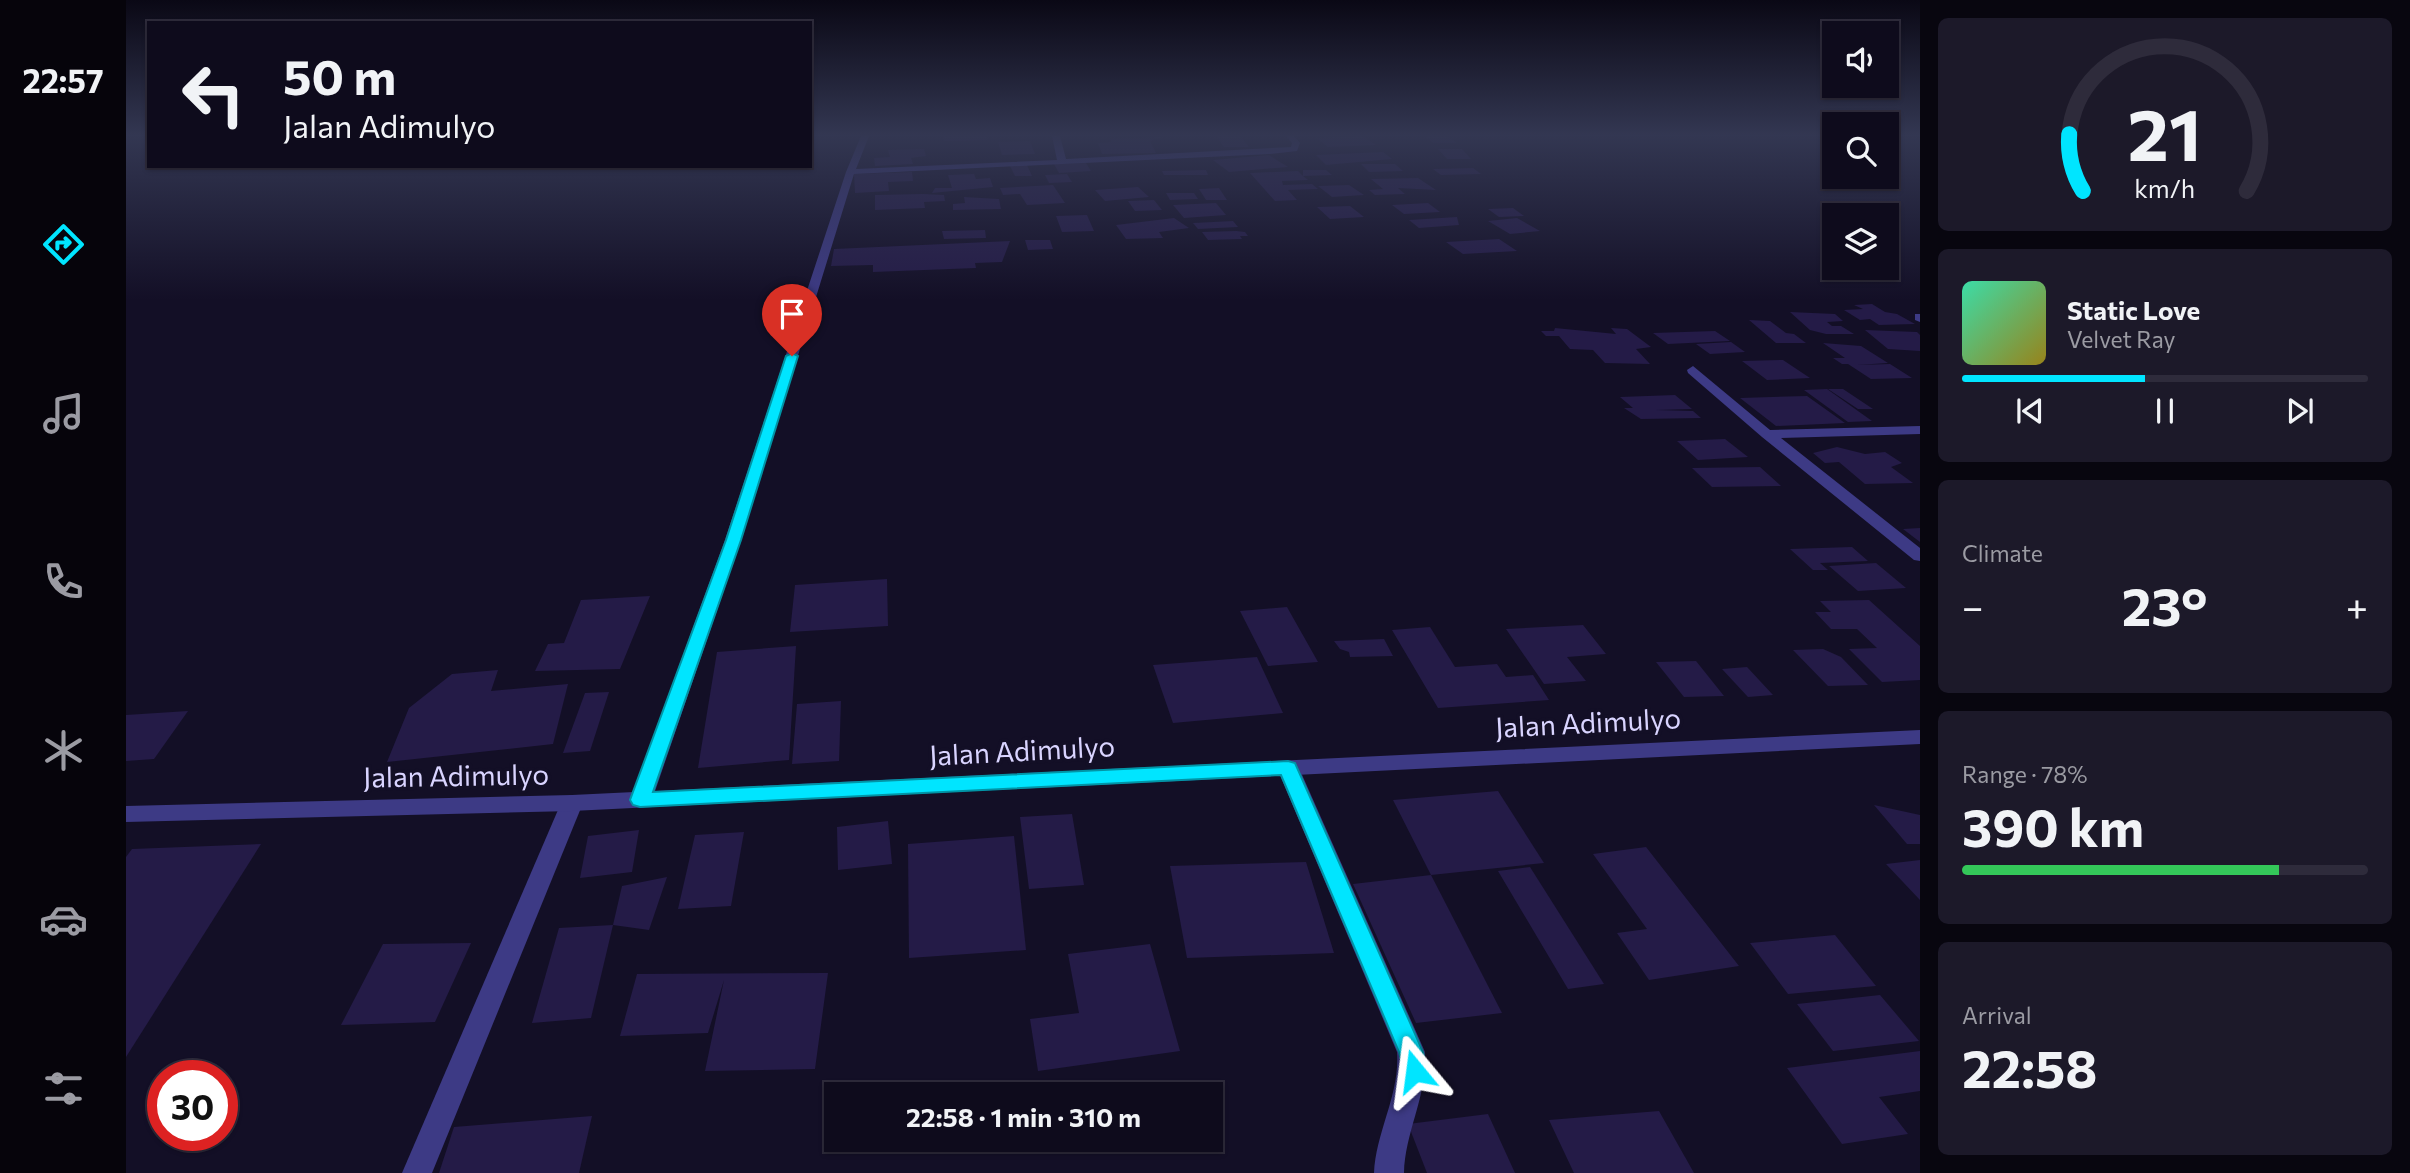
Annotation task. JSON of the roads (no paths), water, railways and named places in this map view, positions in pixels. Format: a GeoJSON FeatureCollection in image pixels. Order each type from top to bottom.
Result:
{"type":"FeatureCollection","features":[{"type":"Feature","properties":{"kind":"street"},"geometry":{"type":"LineString","coordinates":[[640,800],[733,540],[844,191]]}},
{"type":"Feature","properties":{"kind":"street"},"geometry":{"type":"LineString","coordinates":[[1693,370],[1767,434],[1920,556]]}},
{"type":"Feature","properties":{"kind":"street"},"geometry":{"type":"LineString","coordinates":[[1767,434],[1920,430]]}},
{"type":"Feature","properties":{"kind":"street","name":"Jalan Adimulyo"},"geometry":{"type":"LineString","coordinates":[[126,814],[572,803],[1920,737]]}},
{"type":"Feature","properties":{"kind":"street"},"geometry":{"type":"LineString","coordinates":[[1288,768],[1411,1052],[1415,1071],[1408,1103],[1388,1153],[1389,1173]]}},
{"type":"Feature","properties":{"kind":"street"},"geometry":{"type":"LineString","coordinates":[[417,1173],[572,803]]}}]}
